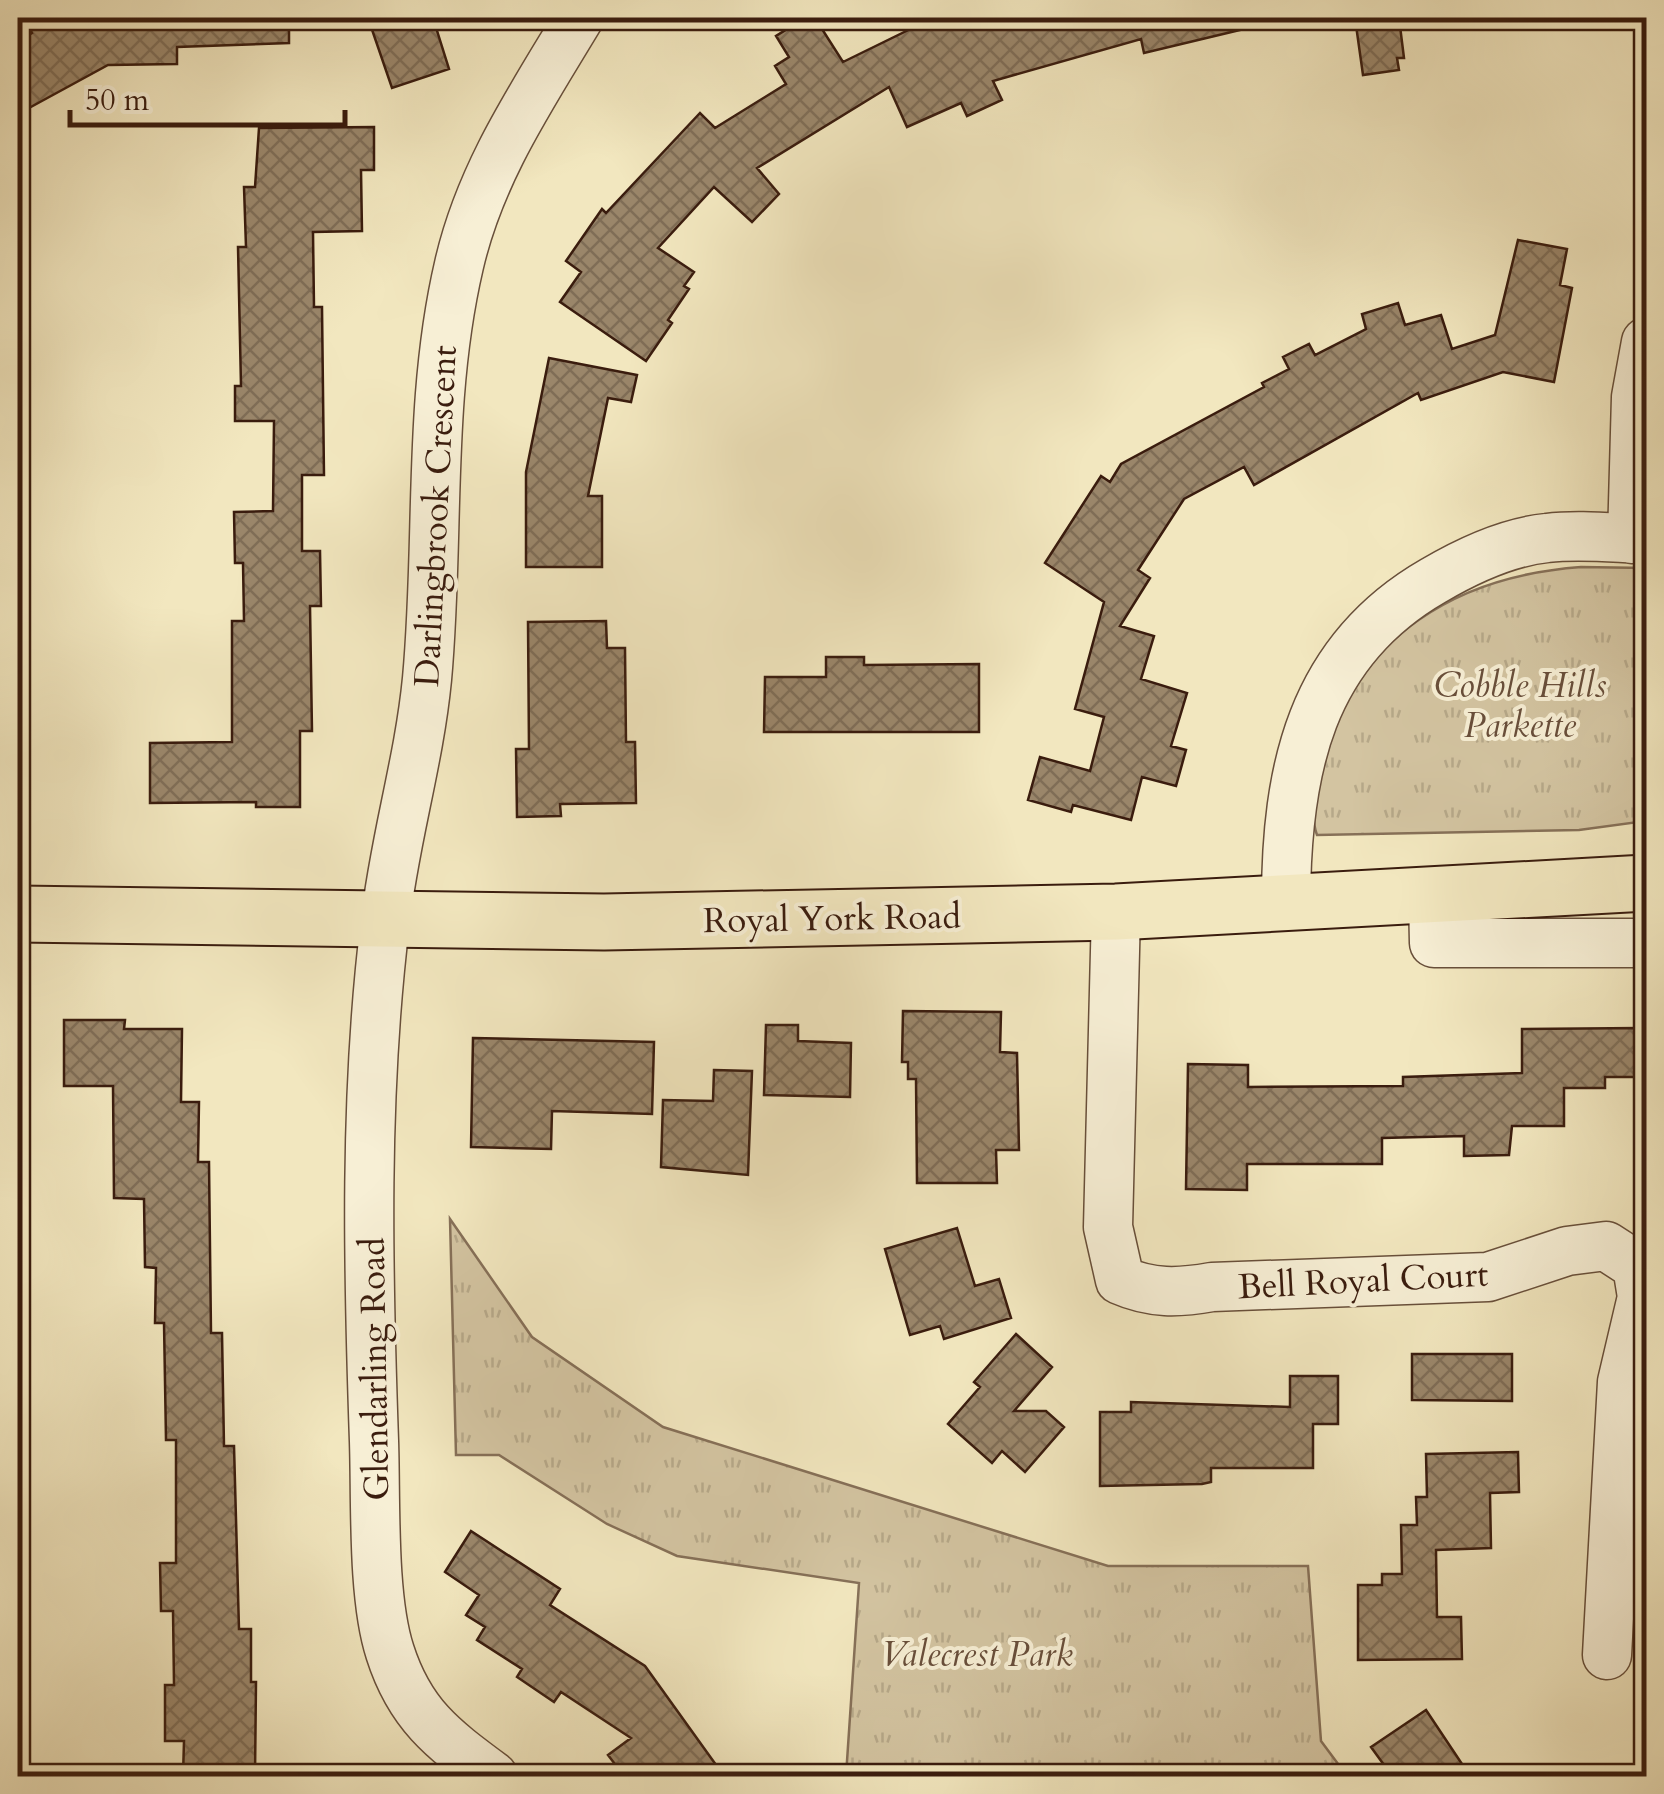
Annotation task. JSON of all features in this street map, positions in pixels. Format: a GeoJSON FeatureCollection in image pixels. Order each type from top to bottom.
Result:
{"type":"FeatureCollection","features":[{"type":"Feature","properties":{"kind":"main road","name":"Royal York Road"},"geometry":{"type":"LineString","coordinates":[[18,914],[604,922],[1116,912],[1646,883]]}},
{"type":"Feature","properties":{"kind":"street","name":"Darlingbrook Crescent"},"geometry":{"type":"LineString","coordinates":[[385,920],[419,758],[432,622],[434,422],[458,265],[474,209],[503,144],[578,18]]}},
{"type":"Feature","properties":{"kind":"street"},"geometry":{"type":"LineString","coordinates":[[1286,903],[1286,835],[1301,754],[1316,706],[1344,658],[1375,622],[1454,569],[1503,548],[1548,538],[1639,539],[1636,397],[1646,342]]}},
{"type":"Feature","properties":{"kind":"street"},"geometry":{"type":"LineString","coordinates":[[1433,897],[1434,943],[1646,943]]}},
{"type":"Feature","properties":{"kind":"street","name":"Bell Royal Court"},"geometry":{"type":"LineString","coordinates":[[1116,912],[1108,1228],[1120,1280],[1146,1291],[1179,1293],[1212,1287],[1488,1277],[1567,1252],[1606,1246],[1637,1266],[1642,1297],[1622,1382],[1607,1655]]}},
{"type":"Feature","properties":{"kind":"street","name":"Glendarling Road"},"geometry":{"type":"LineString","coordinates":[[385,920],[372,1108],[370,1310],[383,1609],[388,1647],[412,1704],[435,1734],[493,1776]]}},
{"type":"Feature","properties":{"kind":"green space","name":"Cobble Hills Parkette"},"geometry":{"type":"Polygon","coordinates":[[[1581,567],[1646,568],[1646,821],[1579,830],[1317,835],[1315,798],[1340,717],[1361,678],[1387,646],[1419,620],[1494,583],[1581,567]]]}},
{"type":"Feature","properties":{"kind":"green space","name":"Valecrest Park"},"geometry":{"type":"Polygon","coordinates":[[[450,1219],[532,1337],[663,1427],[1108,1566],[1308,1566],[1321,1741],[1347,1776],[846,1776],[859,1583],[677,1556],[607,1524],[499,1455],[456,1455],[450,1219]]]}},
{"type":"Feature","properties":{"kind":"building"},"geometry":{"type":"Polygon","coordinates":[[[24,18],[289,18],[289,43],[177,47],[177,64],[108,65],[18,114],[18,41],[32,33],[24,18]]]}},
{"type":"Feature","properties":{"kind":"building"},"geometry":{"type":"Polygon","coordinates":[[[368,18],[433,18],[449,69],[392,88],[368,18]]]}},
{"type":"Feature","properties":{"kind":"building"},"geometry":{"type":"Polygon","coordinates":[[[805,18],[815,18],[843,62],[933,18],[1243,18],[1244,29],[1144,53],[1141,39],[993,81],[1002,100],[967,116],[961,103],[907,127],[889,87],[757,168],[779,194],[752,222],[714,187],[658,248],[694,272],[684,286],[689,289],[668,320],[672,323],[646,361],[560,302],[581,272],[566,261],[602,209],[606,213],[700,113],[715,128],[786,84],[775,66],[789,57],[776,36],[805,18]]]}},
{"type":"Feature","properties":{"kind":"building"},"geometry":{"type":"Polygon","coordinates":[[[1355,18],[1399,18],[1404,58],[1397,58],[1399,70],[1363,75],[1355,18]]]}},
{"type":"Feature","properties":{"kind":"building"},"geometry":{"type":"Polygon","coordinates":[[[374,127],[374,170],[361,170],[362,231],[313,232],[314,307],[322,307],[324,475],[302,475],[302,551],[320,551],[321,606],[310,606],[312,731],[300,731],[300,807],[256,807],[256,802],[150,803],[150,743],[232,742],[232,621],[244,621],[243,563],[235,563],[234,512],[273,511],[274,421],[235,421],[235,386],[241,386],[238,247],[246,247],[244,187],[255,187],[259,128],[374,127]]]}},
{"type":"Feature","properties":{"kind":"building"},"geometry":{"type":"Polygon","coordinates":[[[1518,240],[1567,249],[1560,285],[1572,288],[1554,382],[1503,372],[1421,400],[1418,393],[1254,485],[1244,467],[1184,499],[1138,570],[1150,578],[1120,626],[1154,636],[1141,679],[1187,693],[1171,746],[1186,750],[1176,786],[1142,777],[1131,820],[1073,805],[1071,812],[1028,800],[1040,757],[1090,771],[1104,717],[1075,709],[1104,602],[1045,563],[1101,476],[1110,482],[1121,464],[1264,387],[1262,383],[1289,369],[1283,357],[1309,344],[1315,355],[1366,329],[1362,314],[1398,303],[1405,325],[1441,315],[1452,349],[1495,335],[1518,240]]]}},
{"type":"Feature","properties":{"kind":"building"},"geometry":{"type":"Polygon","coordinates":[[[549,358],[637,375],[631,402],[608,398],[588,496],[602,496],[602,567],[526,567],[526,472],[549,358]]]}},
{"type":"Feature","properties":{"kind":"building"},"geometry":{"type":"Polygon","coordinates":[[[606,621],[607,648],[625,648],[626,742],[635,742],[636,803],[560,804],[561,816],[517,817],[516,749],[529,749],[528,622],[606,621]]]}},
{"type":"Feature","properties":{"kind":"building"},"geometry":{"type":"Polygon","coordinates":[[[826,657],[864,657],[864,665],[979,664],[979,732],[764,732],[765,677],[826,677],[826,657]]]}},
{"type":"Feature","properties":{"kind":"building"},"geometry":{"type":"Polygon","coordinates":[[[903,1011],[1001,1012],[1000,1052],[1017,1053],[1019,1150],[996,1150],[997,1183],[917,1183],[916,1079],[908,1079],[908,1062],[902,1062],[903,1011]]]}},
{"type":"Feature","properties":{"kind":"building"},"geometry":{"type":"Polygon","coordinates":[[[64,1020],[125,1020],[124,1029],[182,1029],[181,1102],[199,1102],[198,1162],[209,1162],[211,1333],[222,1333],[224,1446],[234,1446],[239,1629],[251,1629],[251,1682],[256,1682],[255,1776],[183,1776],[184,1741],[165,1741],[165,1685],[174,1685],[173,1611],[161,1611],[160,1563],[176,1563],[176,1440],[166,1440],[164,1323],[155,1323],[156,1268],[145,1267],[144,1199],[114,1198],[113,1086],[64,1086],[64,1020]]]}},
{"type":"Feature","properties":{"kind":"building"},"geometry":{"type":"Polygon","coordinates":[[[766,1025],[798,1025],[798,1041],[851,1043],[850,1097],[764,1095],[766,1025]]]}},
{"type":"Feature","properties":{"kind":"building"},"geometry":{"type":"Polygon","coordinates":[[[1639,1028],[1640,1077],[1605,1077],[1605,1088],[1564,1088],[1564,1126],[1512,1126],[1509,1155],[1464,1156],[1464,1136],[1382,1138],[1382,1164],[1247,1164],[1247,1190],[1186,1189],[1188,1064],[1248,1065],[1248,1087],[1403,1086],[1403,1077],[1522,1073],[1522,1029],[1639,1028]]]}},
{"type":"Feature","properties":{"kind":"building"},"geometry":{"type":"Polygon","coordinates":[[[473,1038],[654,1042],[652,1114],[552,1111],[551,1149],[471,1147],[473,1038]]]}},
{"type":"Feature","properties":{"kind":"building"},"geometry":{"type":"Polygon","coordinates":[[[714,1070],[752,1071],[748,1175],[661,1167],[663,1100],[713,1101],[714,1070]]]}},
{"type":"Feature","properties":{"kind":"building"},"geometry":{"type":"Polygon","coordinates":[[[957,1228],[975,1286],[999,1279],[1011,1318],[944,1339],[940,1326],[910,1335],[885,1249],[957,1228]]]}},
{"type":"Feature","properties":{"kind":"building"},"geometry":{"type":"Polygon","coordinates":[[[1016,1334],[1052,1367],[1014,1411],[1046,1411],[1064,1427],[1025,1472],[1002,1451],[992,1463],[948,1424],[980,1387],[974,1382],[1016,1334]]]}},
{"type":"Feature","properties":{"kind":"building"},"geometry":{"type":"Polygon","coordinates":[[[1412,1354],[1512,1354],[1512,1401],[1412,1400],[1412,1354]]]}},
{"type":"Feature","properties":{"kind":"building"},"geometry":{"type":"Polygon","coordinates":[[[1290,1376],[1338,1376],[1338,1424],[1313,1424],[1313,1468],[1211,1468],[1211,1482],[1202,1484],[1100,1486],[1100,1412],[1131,1412],[1131,1402],[1290,1407],[1290,1376]]]}},
{"type":"Feature","properties":{"kind":"building"},"geometry":{"type":"Polygon","coordinates":[[[1518,1452],[1519,1492],[1490,1493],[1491,1548],[1436,1550],[1437,1617],[1461,1617],[1462,1659],[1358,1660],[1358,1585],[1382,1585],[1382,1574],[1402,1574],[1401,1525],[1417,1525],[1416,1497],[1427,1497],[1426,1454],[1518,1452]]]}},
{"type":"Feature","properties":{"kind":"building"},"geometry":{"type":"Polygon","coordinates":[[[471,1531],[560,1589],[550,1605],[645,1666],[724,1776],[624,1776],[608,1755],[631,1738],[561,1692],[554,1702],[517,1677],[522,1669],[477,1640],[485,1627],[466,1615],[479,1595],[445,1572],[471,1531]]]}},
{"type":"Feature","properties":{"kind":"building"},"geometry":{"type":"Polygon","coordinates":[[[1426,1710],[1470,1776],[1392,1776],[1371,1747],[1426,1710]]]}}]}
